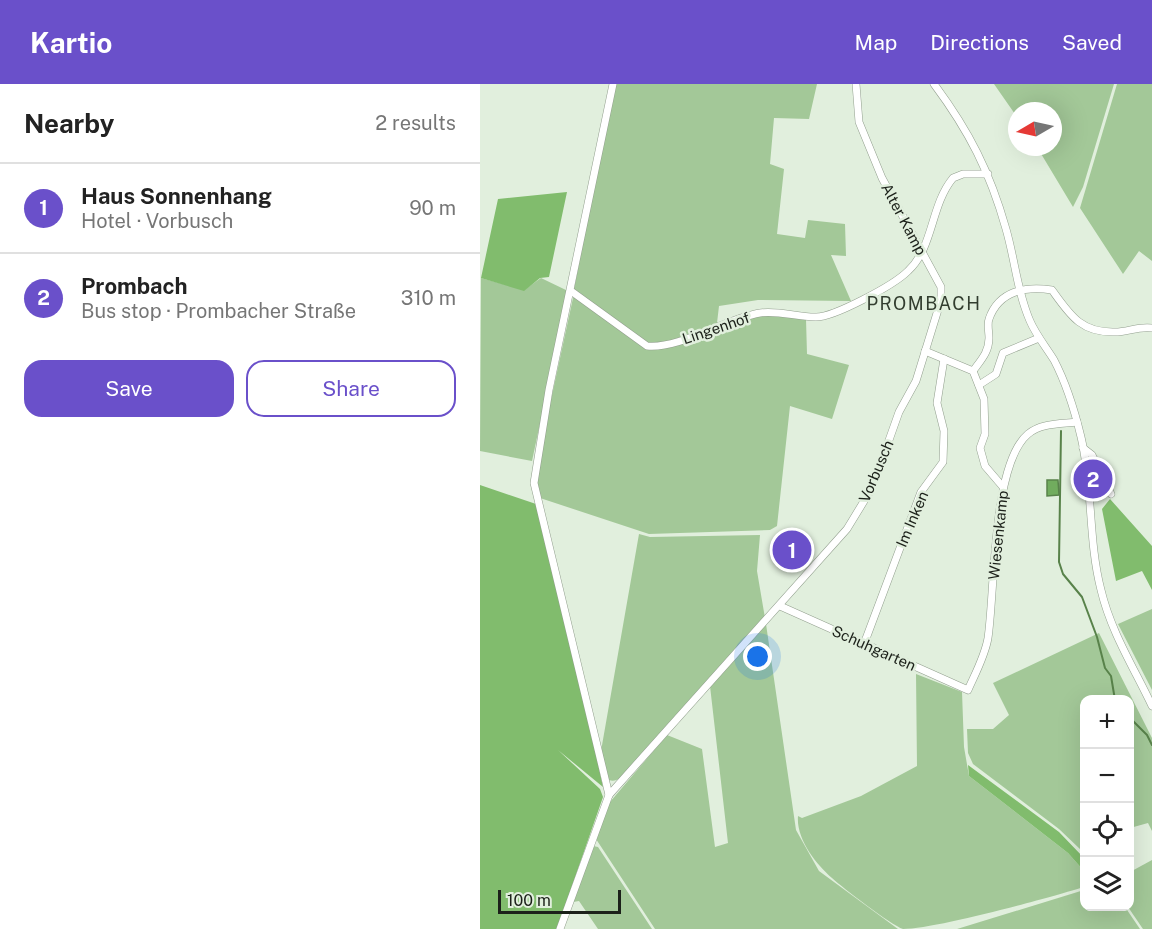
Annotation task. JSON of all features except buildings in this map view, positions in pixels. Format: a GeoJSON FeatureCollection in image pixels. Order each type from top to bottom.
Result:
{"type":"FeatureCollection","features":[{"type":"Feature","properties":{"kind":"street"},"geometry":{"type":"LineString","coordinates":[[560,929],[609,795],[534,483],[549,390],[613,84]]}},
{"type":"Feature","properties":{"kind":"street","name":"Alter Kamp"},"geometry":{"type":"LineString","coordinates":[[856,84],[860,122],[882,178],[941,287],[941,300],[925,351]]}},
{"type":"Feature","properties":{"kind":"street"},"geometry":{"type":"LineString","coordinates":[[934,84],[965,126],[988,174],[1007,230],[1018,289],[1039,338],[1054,360],[1077,422],[1083,448],[1094,551],[1101,590],[1116,634],[1152,706]]}},
{"type":"Feature","properties":{"kind":"street","name":"Lingenhof"},"geometry":{"type":"LineString","coordinates":[[571,291],[647,346],[660,347],[719,325],[762,313],[818,317],[887,287],[908,272],[922,255],[933,221],[953,178],[963,174],[988,174]]}},
{"type":"Feature","properties":{"kind":"street"},"geometry":{"type":"LineString","coordinates":[[973,371],[986,355],[989,320],[996,307],[1018,289],[1029,287],[1052,290],[1075,322],[1090,328],[1116,332],[1139,326],[1152,328]]}},
{"type":"Feature","properties":{"kind":"street"},"geometry":{"type":"LineString","coordinates":[[979,385],[996,374],[1003,354],[1039,338]]}},
{"type":"Feature","properties":{"kind":"street"},"geometry":{"type":"LineString","coordinates":[[925,351],[973,371],[984,399],[985,434],[980,448],[985,466],[1003,487]]}},
{"type":"Feature","properties":{"kind":"street","name":"Vorbusch"},"geometry":{"type":"LineString","coordinates":[[609,795],[847,529],[872,488],[899,412],[916,381],[925,351]]}},
{"type":"Feature","properties":{"kind":"street","name":"Im Inken"},"geometry":{"type":"LineString","coordinates":[[864,644],[921,492],[943,462],[944,431],[937,403],[944,359]]}},
{"type":"Feature","properties":{"kind":"street","name":"Wiesenkamp"},"geometry":{"type":"LineString","coordinates":[[968,690],[987,641],[1003,487],[1016,450],[1028,434],[1039,427],[1077,422]]}},
{"type":"Feature","properties":{"kind":"street"},"geometry":{"type":"LineString","coordinates":[[1083,448],[1092,455],[1111,494]]}},
{"type":"Feature","properties":{"kind":"street","name":"Schuhgarten"},"geometry":{"type":"LineString","coordinates":[[780,606],[968,690]]}},
{"type":"Feature","properties":{"kind":"shaded area"},"geometry":{"type":"Polygon","coordinates":[[[615,84],[817,84],[809,119],[774,118],[770,164],[784,169],[777,234],[805,238],[808,220],[845,224],[846,256],[831,255],[851,301],[758,300],[719,306],[717,323],[660,345],[647,343],[574,289],[615,84]]]}},
{"type":"Feature","properties":{"kind":"shaded area"},"geometry":{"type":"Polygon","coordinates":[[[994,84],[1114,84],[1083,187],[1073,207],[1042,156],[1062,156],[1062,102],[1008,102],[1008,104],[994,84]]]}},
{"type":"Feature","properties":{"kind":"shaded area"},"geometry":{"type":"Polygon","coordinates":[[[1117,84],[1152,84],[1152,261],[1139,251],[1123,274],[1080,208],[1117,84]]]}},
{"type":"Feature","properties":{"kind":"shaded area"},"geometry":{"type":"Polygon","coordinates":[[[567,192],[549,277],[540,278],[524,291],[481,278],[498,199],[567,192]]]}},
{"type":"Feature","properties":{"kind":"shaded area"},"geometry":{"type":"Polygon","coordinates":[[[481,278],[524,290],[541,278],[568,291],[532,461],[480,451],[481,278]]]}},
{"type":"Feature","properties":{"kind":"shaded area"},"geometry":{"type":"Polygon","coordinates":[[[573,298],[647,347],[763,314],[806,319],[807,354],[849,365],[832,419],[790,406],[777,526],[770,530],[649,534],[540,498],[535,474],[573,298]]]}},
{"type":"Feature","properties":{"kind":"shaded area"},"geometry":{"type":"Polygon","coordinates":[[[1047,480],[1058,480],[1059,495],[1047,496],[1047,480]]]}},
{"type":"Feature","properties":{"kind":"shaded area"},"geometry":{"type":"Polygon","coordinates":[[[480,485],[536,504],[559,581],[603,787],[558,750],[600,789],[603,797],[557,929],[480,929],[480,485]]]}},
{"type":"Feature","properties":{"kind":"shaded area"},"geometry":{"type":"Polygon","coordinates":[[[1110,499],[1152,546],[1152,590],[1142,571],[1116,581],[1102,509],[1110,499]]]}},
{"type":"Feature","properties":{"kind":"shaded area"},"geometry":{"type":"Polygon","coordinates":[[[639,534],[650,537],[760,535],[757,571],[765,618],[627,772],[613,781],[607,779],[601,751],[639,534]]]}},
{"type":"Feature","properties":{"kind":"shaded area"},"geometry":{"type":"Polygon","coordinates":[[[1152,609],[1152,690],[1118,624],[1152,609]]]}},
{"type":"Feature","properties":{"kind":"shaded area"},"geometry":{"type":"Polygon","coordinates":[[[766,624],[796,830],[819,871],[898,929],[655,929],[596,839],[610,802],[667,735],[702,749],[715,847],[728,843],[710,686],[766,624]]]}},
{"type":"Feature","properties":{"kind":"shaded area"},"geometry":{"type":"Polygon","coordinates":[[[1099,633],[1130,695],[1080,695],[1080,849],[1059,829],[973,764],[968,753],[967,729],[993,729],[1009,715],[993,683],[1099,633]]]}},
{"type":"Feature","properties":{"kind":"shaded area"},"geometry":{"type":"Polygon","coordinates":[[[916,674],[962,692],[964,747],[969,776],[1068,853],[1080,866],[1080,888],[965,919],[919,928],[903,929],[878,914],[846,890],[814,858],[800,833],[798,816],[802,818],[861,796],[917,766],[916,674]]]}},
{"type":"Feature","properties":{"kind":"shaded area"},"geometry":{"type":"Polygon","coordinates":[[[1134,702],[1152,738],[1152,831],[1148,823],[1134,827],[1134,702]]]}},
{"type":"Feature","properties":{"kind":"shaded area"},"geometry":{"type":"Polygon","coordinates":[[[968,765],[1059,832],[1080,854],[1080,866],[1068,853],[969,776],[968,765]]]}},
{"type":"Feature","properties":{"kind":"shaded area"},"geometry":{"type":"Polygon","coordinates":[[[593,846],[598,847],[652,929],[598,929],[579,901],[573,902],[593,846]]]}},
{"type":"Feature","properties":{"kind":"shaded area"},"geometry":{"type":"Polygon","coordinates":[[[1152,860],[1152,929],[1143,929],[1131,911],[1134,911],[1134,870],[1152,860]]]}},
{"type":"Feature","properties":{"kind":"shaded area"},"geometry":{"type":"Polygon","coordinates":[[[1080,891],[1080,911],[1128,911],[1140,929],[957,929],[1080,891]]]}},
{"type":"Feature","properties":{"kind":"waterway"},"geometry":{"type":"LineString","coordinates":[[1061,431],[1059,562],[1063,574],[1082,597],[1097,637],[1105,668],[1111,676],[1114,695]]}},
{"type":"Feature","properties":{"kind":"waterway"},"geometry":{"type":"LineString","coordinates":[[1134,722],[1147,735],[1152,745]]}},
{"type":"Feature","properties":{"kind":"place","name":"Prombach"},"geometry":{"type":"Point","coordinates":[1093,479]}},
{"type":"Feature","properties":{"kind":"place","name":"Haus Sonnenhang"},"geometry":{"type":"Point","coordinates":[792,550]}},
{"type":"Feature","properties":{"kind":"district","name":"PROMBACH"},"geometry":{"type":"Point","coordinates":[924,303]}}]}
